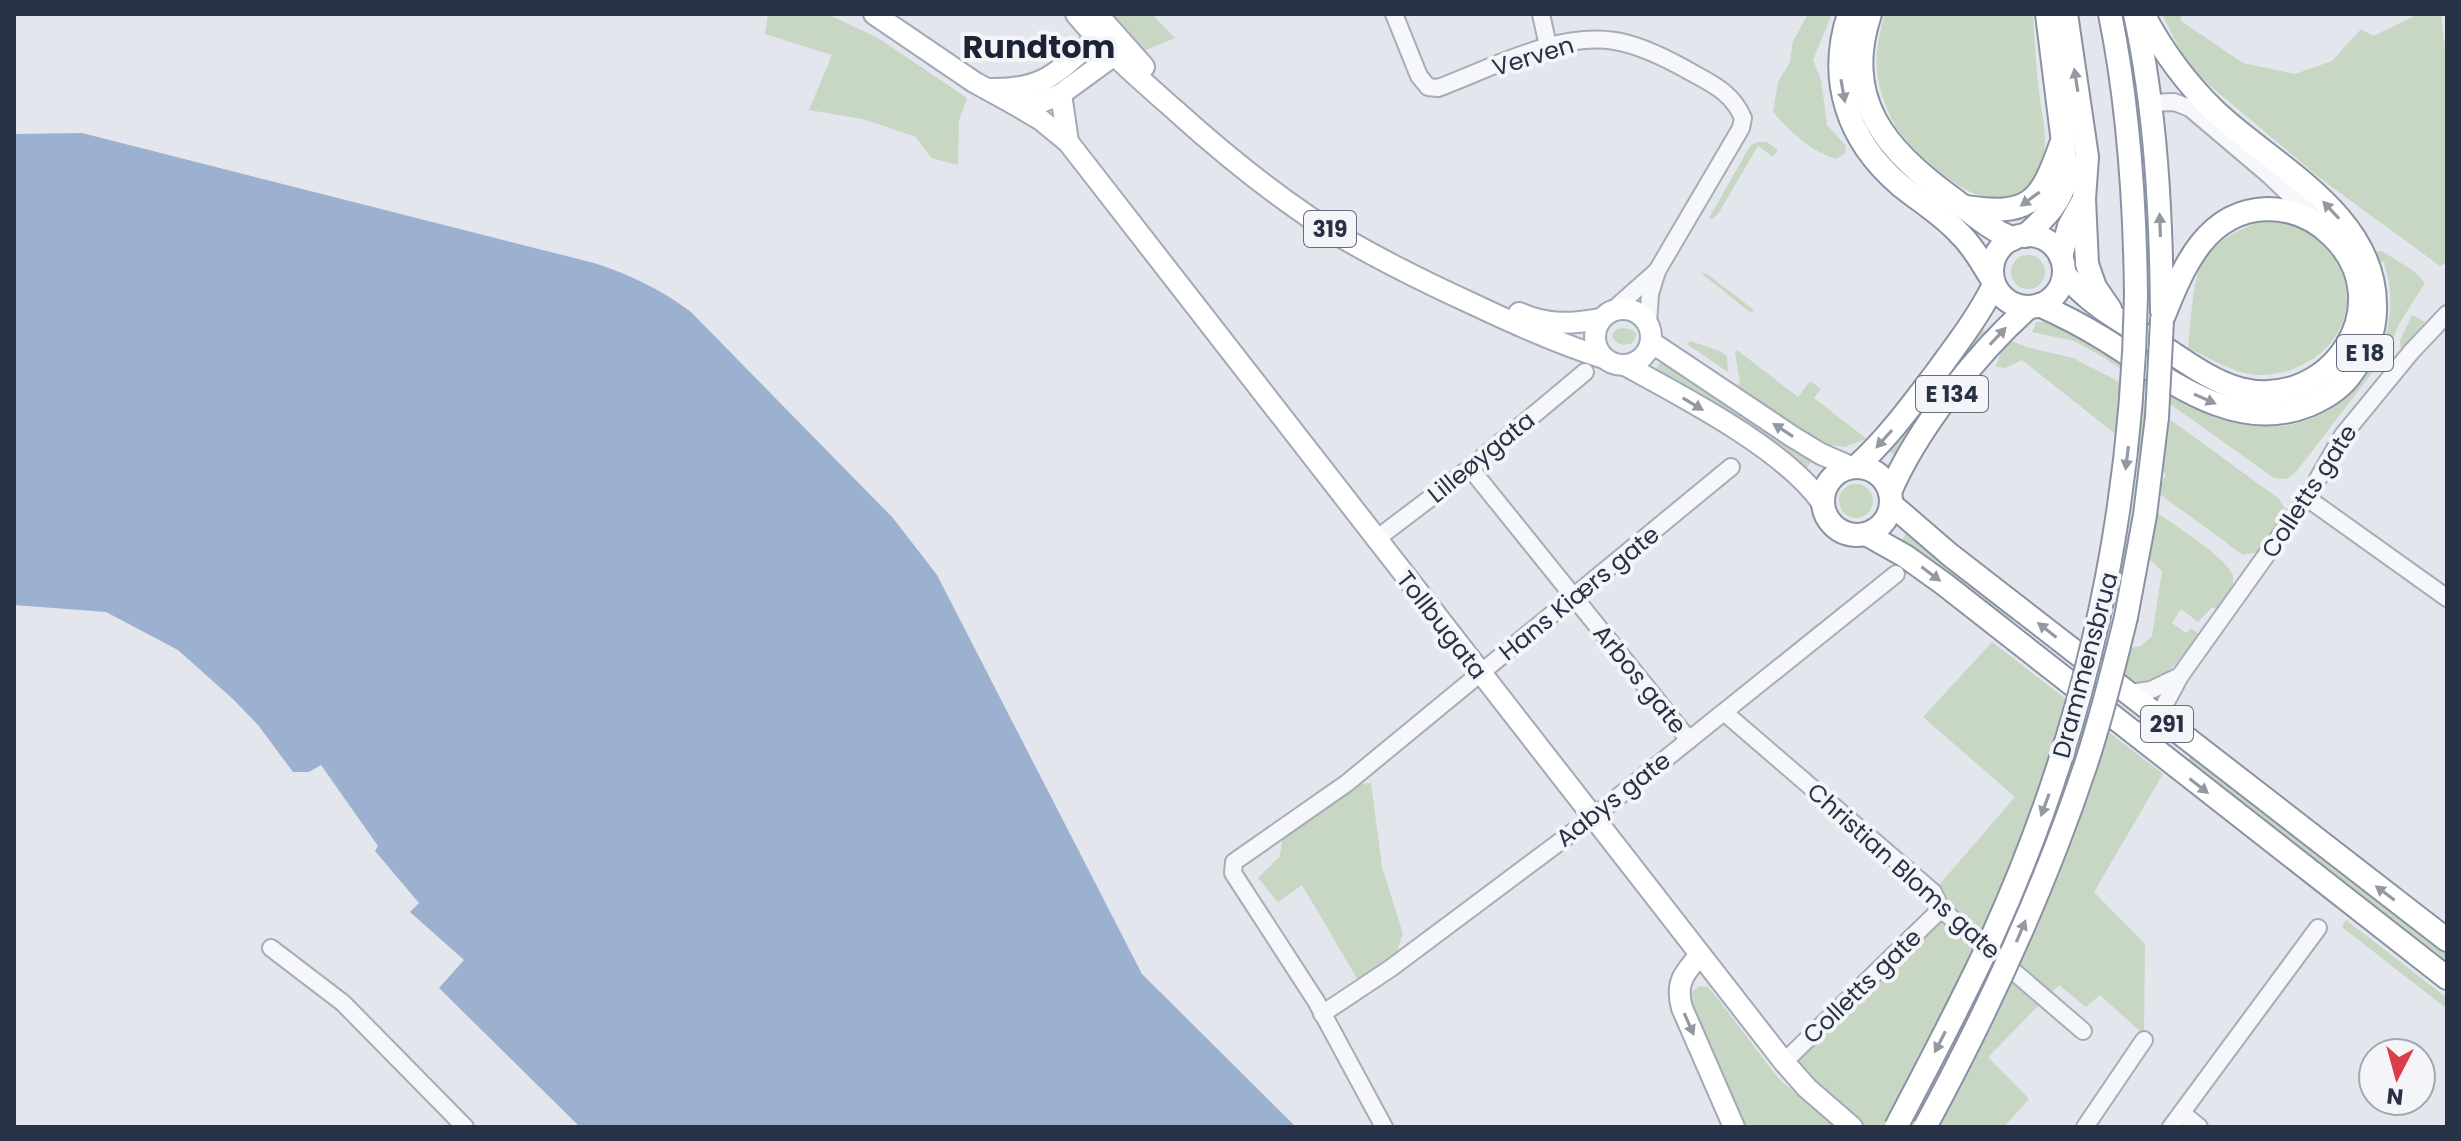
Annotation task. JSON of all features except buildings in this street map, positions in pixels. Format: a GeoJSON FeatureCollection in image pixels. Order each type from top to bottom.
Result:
{"type":"FeatureCollection","features":[{"type":"Feature","properties":{"kind":"highway"},"geometry":{"type":"LineString","coordinates":[[1849,14],[1841,44],[1841,78],[1848,112],[1861,143],[1889,175],[1960,233],[2005,299],[2020,307],[2034,306]]}},
{"type":"Feature","properties":{"kind":"highway"},"geometry":{"type":"LineString","coordinates":[[1870,14],[1862,46],[1862,76],[1869,108],[1877,125],[1912,168],[1985,225],[2019,237],[2034,236],[2050,243],[2062,265]]}},
{"type":"Feature","properties":{"kind":"highway","name":"E 134"},"geometry":{"type":"LineString","coordinates":[[1854,467],[1884,439],[1971,326],[1994,283],[1993,260],[1998,251],[2055,205],[2065,186],[2067,175],[2047,14]]}},
{"type":"Feature","properties":{"kind":"highway","name":"E 134"},"geometry":{"type":"LineString","coordinates":[[1890,498],[1907,457],[1990,344],[2034,306],[2047,302],[2059,289],[2069,226],[2084,199],[2087,157],[2066,14]]}},
{"type":"Feature","properties":{"kind":"highway","name":"Drammensbrua"},"geometry":{"type":"LineString","coordinates":[[1896,1127],[1967,990],[2004,908],[2062,755],[2094,641],[2116,535],[2133,386],[2136,296],[2131,169],[2110,14]]}},
{"type":"Feature","properties":{"kind":"highway","name":"E 18"},"geometry":{"type":"LineString","coordinates":[[2135,14],[2149,103],[2160,217],[2164,309]]}},
{"type":"Feature","properties":{"kind":"highway","name":"E 18"},"geometry":{"type":"LineString","coordinates":[[2034,306],[2100,337],[2191,393],[2219,405],[2252,413],[2285,412],[2316,401],[2347,379],[2367,349],[2375,318],[2375,287],[2365,255],[2350,231],[2323,202],[2197,92],[2173,62],[2143,14]]}},
{"type":"Feature","properties":{"kind":"highway"},"geometry":{"type":"LineString","coordinates":[[1963,207],[2002,210],[2031,201],[2047,180],[2062,139]]}},
{"type":"Feature","properties":{"kind":"highway","name":"E 18"},"geometry":{"type":"LineString","coordinates":[[2084,199],[2087,264],[2095,287],[2114,315]]}},
{"type":"Feature","properties":{"kind":"highway","name":"E 18"},"geometry":{"type":"LineString","coordinates":[[2062,265],[2090,302],[2187,363],[2237,388],[2279,391],[2308,382],[2333,365],[2355,328],[2360,302],[2359,287],[2351,260],[2337,241],[2317,223],[2273,209],[2241,213],[2214,229],[2195,250],[2164,309]]}},
{"type":"Feature","properties":{"kind":"highway","name":"Drammensbrua"},"geometry":{"type":"LineString","coordinates":[[1925,1127],[2016,943],[2068,814],[2099,720],[2126,617],[2139,550],[2157,417],[2164,309]]}},
{"type":"Feature","properties":{"kind":"highway"},"geometry":{"type":"LineString","coordinates":[[1823,504],[1830,480],[1843,470],[1854,467]]}},
{"type":"Feature","properties":{"kind":"highway","name":"291"},"geometry":{"type":"LineString","coordinates":[[1854,467],[1873,471],[1886,484],[1890,498],[1949,554],[2447,940]]}},
{"type":"Feature","properties":{"kind":"highway"},"geometry":{"type":"LineString","coordinates":[[1866,534],[1886,519],[1890,498]]}},
{"type":"Feature","properties":{"kind":"highway","name":"291"},"geometry":{"type":"LineString","coordinates":[[1823,504],[1833,525],[1854,535],[1866,534],[1905,556],[1944,584],[2447,978]]}},
{"type":"Feature","properties":{"kind":"main road","name":"Tollbugata"},"geometry":{"type":"LineString","coordinates":[[874,14],[985,89],[1014,104],[1040,102],[1061,94],[1068,142]]}},
{"type":"Feature","properties":{"kind":"main road","name":"319"},"geometry":{"type":"LineString","coordinates":[[1076,14],[1225,154],[1311,218],[1389,263],[1455,296],[1570,348],[1625,365],[1700,408],[1794,471],[1810,485],[1823,504]]}},
{"type":"Feature","properties":{"kind":"main road","name":"319"},"geometry":{"type":"LineString","coordinates":[[1097,14],[1109,44],[1149,72],[1230,144],[1308,202],[1365,238],[1433,275],[1526,316],[1567,325],[1629,309],[1643,317],[1650,332],[1793,437],[1821,454],[1854,467]]}},
{"type":"Feature","properties":{"kind":"main road"},"geometry":{"type":"LineString","coordinates":[[985,89],[1019,89],[1040,102],[1109,44]]}},
{"type":"Feature","properties":{"kind":"main road"},"geometry":{"type":"LineString","coordinates":[[1061,94],[1109,44]]}},
{"type":"Feature","properties":{"kind":"main road","name":"Tollbugata"},"geometry":{"type":"LineString","coordinates":[[1040,102],[1375,540],[1784,1062],[1807,1088],[1852,1127]]}},
{"type":"Feature","properties":{"kind":"main road"},"geometry":{"type":"LineString","coordinates":[[1604,358],[1595,343],[1596,326],[1607,314]]}},
{"type":"Feature","properties":{"kind":"main road"},"geometry":{"type":"LineString","coordinates":[[1625,365],[1642,358],[1650,332]]}},
{"type":"Feature","properties":{"kind":"main road"},"geometry":{"type":"LineString","coordinates":[[1700,955],[1682,976],[1677,992],[1734,1127]]}},
{"type":"Feature","properties":{"kind":"street","name":"Verven"},"geometry":{"type":"LineString","coordinates":[[1394,14],[1419,76],[1428,87],[1438,88],[1548,46],[1571,41],[1616,41],[1674,62],[1720,88],[1737,104],[1743,118],[1736,138],[1657,271]]}},
{"type":"Feature","properties":{"kind":"street"},"geometry":{"type":"LineString","coordinates":[[1541,14],[1548,46]]}},
{"type":"Feature","properties":{"kind":"street"},"geometry":{"type":"LineString","coordinates":[[2149,103],[2174,102],[2190,108],[2269,175],[2317,223]]}},
{"type":"Feature","properties":{"kind":"street"},"geometry":{"type":"LineString","coordinates":[[1607,314],[1657,271]]}},
{"type":"Feature","properties":{"kind":"street"},"geometry":{"type":"LineString","coordinates":[[1650,332],[1650,294],[1657,271]]}},
{"type":"Feature","properties":{"kind":"street","name":"Colletts gate"},"geometry":{"type":"LineString","coordinates":[[2138,737],[2157,716],[2180,676],[2307,498],[2343,435],[2412,351],[2447,314]]}},
{"type":"Feature","properties":{"kind":"street","name":"Lilleøygata"},"geometry":{"type":"LineString","coordinates":[[1375,540],[1470,468],[1585,372]]}},
{"type":"Feature","properties":{"kind":"street","name":"Hans Kiærs gate"},"geometry":{"type":"LineString","coordinates":[[1322,1014],[1233,873],[1234,862],[1341,788],[1731,467]]}},
{"type":"Feature","properties":{"kind":"street","name":"Arbos gate"},"geometry":{"type":"LineString","coordinates":[[1470,468],[1689,740]]}},
{"type":"Feature","properties":{"kind":"street"},"geometry":{"type":"LineString","coordinates":[[2307,498],[2447,598]]}},
{"type":"Feature","properties":{"kind":"street","name":"Aabys gate"},"geometry":{"type":"LineString","coordinates":[[1322,1014],[1391,968],[1593,817],[1896,574]]}},
{"type":"Feature","properties":{"kind":"street"},"geometry":{"type":"LineString","coordinates":[[2129,693],[2151,690],[2180,676]]}},
{"type":"Feature","properties":{"kind":"street","name":"Christian Bloms gate"},"geometry":{"type":"LineString","coordinates":[[1725,713],[1933,892],[1941,909],[2083,1031]]}},
{"type":"Feature","properties":{"kind":"street","name":"Colletts gate"},"geometry":{"type":"LineString","coordinates":[[1784,1062],[1941,909]]}},
{"type":"Feature","properties":{"kind":"street"},"geometry":{"type":"LineString","coordinates":[[2171,1127],[2318,928]]}},
{"type":"Feature","properties":{"kind":"street"},"geometry":{"type":"LineString","coordinates":[[271,948],[343,1003],[465,1127]]}},
{"type":"Feature","properties":{"kind":"street"},"geometry":{"type":"LineString","coordinates":[[1322,1014],[1384,1127]]}},
{"type":"Feature","properties":{"kind":"street"},"geometry":{"type":"LineString","coordinates":[[2085,1127],[2144,1040]]}},
{"type":"Feature","properties":{"kind":"street"},"geometry":{"type":"LineString","coordinates":[[2182,1113],[2199,1127]]}},
{"type":"Feature","properties":{"kind":"green space"},"geometry":{"type":"Polygon","coordinates":[[[768,14],[827,14],[878,38],[967,98],[959,120],[958,165],[931,158],[916,137],[863,119],[809,110],[832,55],[765,34],[768,14]]]}},
{"type":"Feature","properties":{"kind":"green space"},"geometry":{"type":"Polygon","coordinates":[[[1111,14],[1152,14],[1175,38],[1143,51],[1111,14]]]}},
{"type":"Feature","properties":{"kind":"green space"},"geometry":{"type":"Polygon","coordinates":[[[1808,14],[1832,14],[1813,60],[1821,80],[1827,125],[1846,146],[1845,153],[1836,159],[1810,146],[1773,112],[1778,82],[1790,62],[1793,41],[1808,14]]]}},
{"type":"Feature","properties":{"kind":"green space"},"geometry":{"type":"Polygon","coordinates":[[[1885,14],[2033,14],[2045,147],[2039,168],[2023,190],[2008,198],[1991,199],[1972,193],[1935,168],[1905,138],[1891,117],[1877,72],[1877,53],[1885,14]]]}},
{"type":"Feature","properties":{"kind":"green space"},"geometry":{"type":"Polygon","coordinates":[[[2162,14],[2181,14],[2181,21],[2243,63],[2295,74],[2332,61],[2361,29],[2373,36],[2419,14],[2441,14],[2447,66],[2447,262],[2440,266],[2321,179],[2189,68],[2162,14]]]}},
{"type":"Feature","properties":{"kind":"green space"},"geometry":{"type":"Polygon","coordinates":[[[1767,142],[1778,150],[1773,157],[1758,146],[1718,214],[1709,218],[1750,146],[1767,142]]]}},
{"type":"Feature","properties":{"kind":"green space"},"geometry":{"type":"Polygon","coordinates":[[[2260,222],[2287,222],[2312,234],[2329,252],[2342,273],[2347,295],[2345,315],[2337,334],[2324,350],[2307,363],[2286,371],[2253,375],[2234,370],[2188,348],[2195,285],[2207,255],[2236,232],[2260,222]]]}},
{"type":"Feature","properties":{"kind":"green space"},"geometry":{"type":"Polygon","coordinates":[[[2377,251],[2382,251],[2415,272],[2425,283],[2399,324],[2386,355],[2296,472],[2287,479],[2274,478],[2105,358],[2074,341],[2032,332],[2036,322],[2052,322],[2229,417],[2262,425],[2283,426],[2311,419],[2335,406],[2356,388],[2372,367],[2384,342],[2390,316],[2390,288],[2377,251]]]}},
{"type":"Feature","properties":{"kind":"green space"},"geometry":{"type":"Polygon","coordinates":[[[2028,255],[2040,260],[2045,272],[2040,284],[2028,289],[2016,284],[2011,272],[2016,260],[2028,255]]]}},
{"type":"Feature","properties":{"kind":"green space"},"geometry":{"type":"Polygon","coordinates":[[[1701,273],[1707,274],[1754,310],[1751,313],[1701,273]]]}},
{"type":"Feature","properties":{"kind":"green space"},"geometry":{"type":"Polygon","coordinates":[[[2412,315],[2425,322],[2401,350],[2400,340],[2412,315]]]}},
{"type":"Feature","properties":{"kind":"green space"},"geometry":{"type":"Polygon","coordinates":[[[1980,327],[1988,334],[1896,456],[1887,450],[1980,327]]]}},
{"type":"Feature","properties":{"kind":"green space"},"geometry":{"type":"Polygon","coordinates":[[[1625,328],[1637,335],[1632,343],[1623,345],[1617,343],[1612,335],[1617,329],[1625,328]]]}},
{"type":"Feature","properties":{"kind":"green space"},"geometry":{"type":"Polygon","coordinates":[[[2005,338],[2026,347],[2073,358],[2114,379],[2278,498],[2288,513],[2258,552],[2243,555],[2157,492],[2166,474],[2022,360],[2005,368],[1996,367],[2005,338]]]}},
{"type":"Feature","properties":{"kind":"green space"},"geometry":{"type":"Polygon","coordinates":[[[1690,341],[1727,356],[1728,372],[1687,344],[1690,341]]]}},
{"type":"Feature","properties":{"kind":"green space"},"geometry":{"type":"Polygon","coordinates":[[[1737,350],[1798,397],[1810,381],[1821,389],[1814,398],[1867,439],[1844,447],[1822,444],[1736,389],[1740,382],[1737,350]]]}},
{"type":"Feature","properties":{"kind":"green space"},"geometry":{"type":"Polygon","coordinates":[[[1661,361],[1812,461],[1805,470],[1655,370],[1661,361]]]}},
{"type":"Feature","properties":{"kind":"green space"},"geometry":{"type":"Polygon","coordinates":[[[1856,484],[1868,489],[1873,501],[1868,513],[1856,518],[1844,513],[1839,501],[1844,489],[1856,484]]]}},
{"type":"Feature","properties":{"kind":"green space"},"geometry":{"type":"Polygon","coordinates":[[[2157,513],[2212,552],[2230,570],[2233,581],[2228,594],[2216,609],[2212,607],[2198,622],[2181,609],[2172,623],[2186,633],[2191,628],[2199,634],[2167,672],[2151,681],[2142,682],[2125,676],[2100,654],[2141,646],[2152,636],[2162,571],[2148,558],[2157,513]]]}},
{"type":"Feature","properties":{"kind":"green space"},"geometry":{"type":"Polygon","coordinates":[[[1907,532],[2020,624],[1978,601],[1901,542],[1907,532]]]}},
{"type":"Feature","properties":{"kind":"green space"},"geometry":{"type":"Polygon","coordinates":[[[1992,642],[2163,774],[2094,892],[2145,944],[2144,1035],[2100,995],[2086,1007],[2059,985],[1988,1057],[2029,1099],[2004,1127],[1867,1127],[1812,1081],[1793,1060],[1940,909],[1933,892],[2015,797],[1923,717],[1992,642]]]}},
{"type":"Feature","properties":{"kind":"green space"},"geometry":{"type":"Polygon","coordinates":[[[2192,755],[2447,954],[2447,968],[2185,764],[2192,755]]]}},
{"type":"Feature","properties":{"kind":"green space"},"geometry":{"type":"Polygon","coordinates":[[[1371,783],[1382,867],[1403,934],[1391,968],[1366,984],[1358,980],[1302,885],[1278,902],[1258,878],[1280,856],[1284,827],[1348,785],[1371,783]]]}},
{"type":"Feature","properties":{"kind":"green space"},"geometry":{"type":"Polygon","coordinates":[[[2346,920],[2447,998],[2447,1009],[2342,927],[2346,920]]]}},
{"type":"Feature","properties":{"kind":"green space"},"geometry":{"type":"Polygon","coordinates":[[[1699,986],[1708,987],[1778,1078],[1834,1127],[1743,1127],[1693,1007],[1692,992],[1699,986]]]}},
{"type":"Feature","properties":{"kind":"water"},"geometry":{"type":"Polygon","coordinates":[[[82,133],[594,263],[645,283],[691,312],[893,518],[937,575],[1142,974],[1296,1127],[580,1127],[439,988],[464,960],[410,912],[419,903],[375,851],[378,846],[321,765],[309,772],[293,772],[258,725],[178,650],[106,612],[14,605],[14,134],[82,133]]]}},
{"type":"Feature","properties":{"kind":"district","name":"Rundtom"},"geometry":{"type":"Point","coordinates":[1039,46]}}]}
